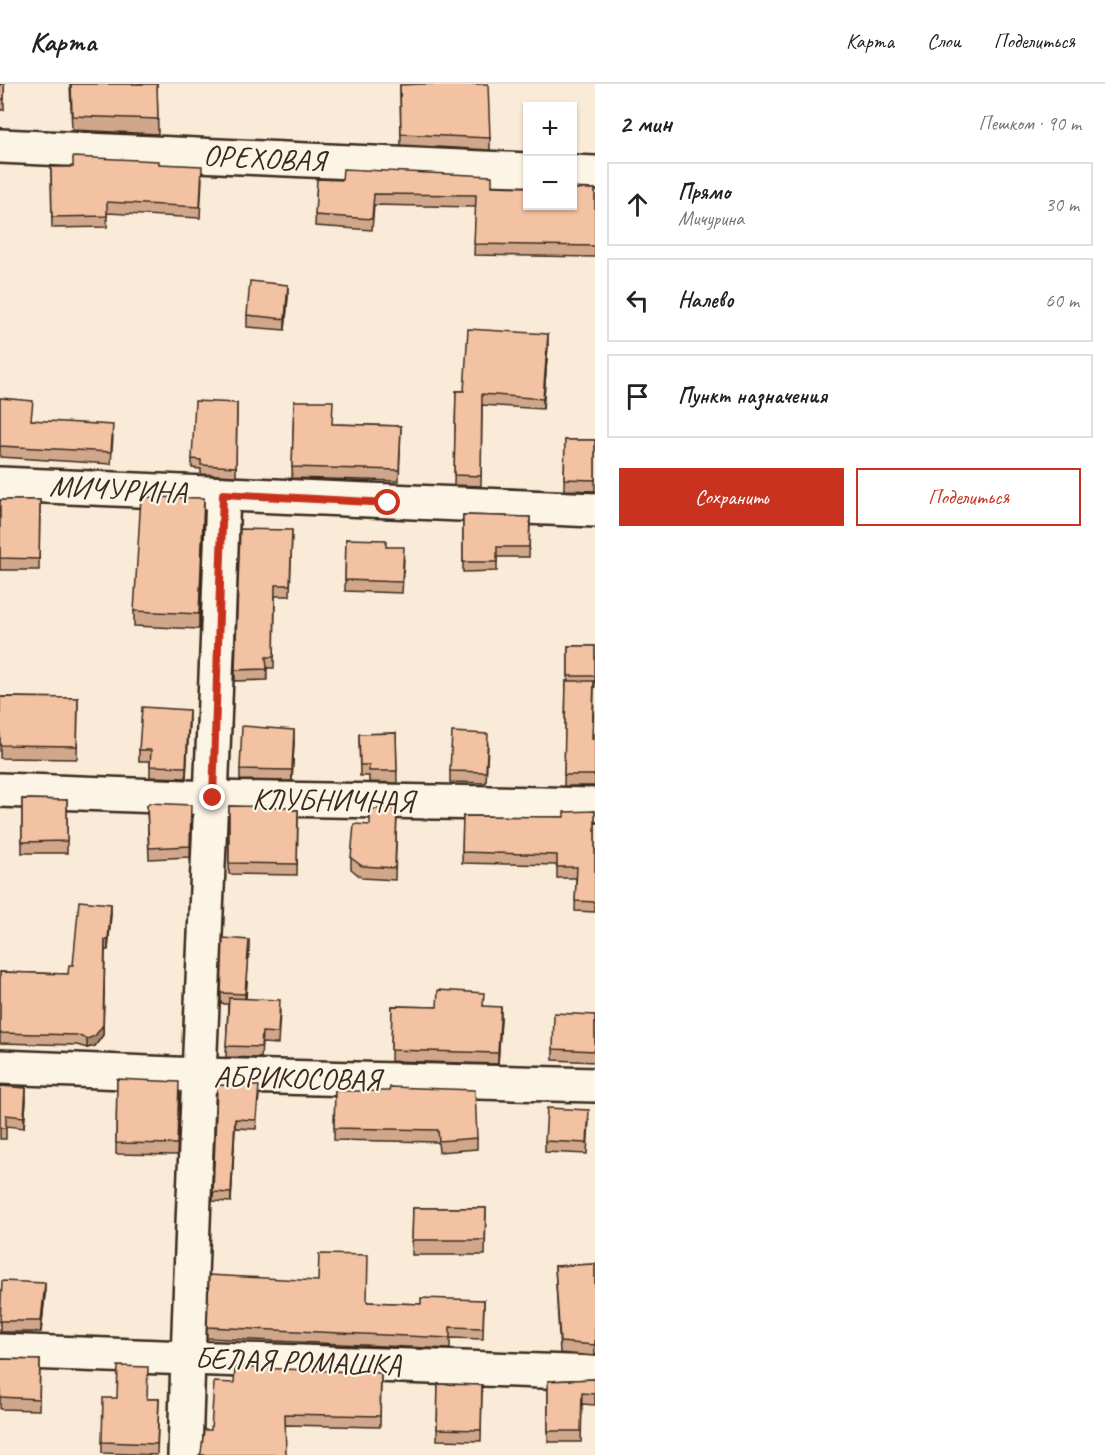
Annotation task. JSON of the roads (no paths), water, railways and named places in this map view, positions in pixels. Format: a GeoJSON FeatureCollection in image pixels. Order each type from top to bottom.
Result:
{"type":"FeatureCollection","features":[{"type":"Feature","properties":{"kind":"street","name":"ОРЕХОВАЯ"},"geometry":{"type":"LineString","coordinates":[[0,146],[523,170]]}},
{"type":"Feature","properties":{"kind":"street"},"geometry":{"type":"LineString","coordinates":[[577,172],[595,173]]}},
{"type":"Feature","properties":{"kind":"street","name":"МИЧУРИНА"},"geometry":{"type":"LineString","coordinates":[[0,484],[595,510]]}},
{"type":"Feature","properties":{"kind":"street"},"geometry":{"type":"LineString","coordinates":[[185,1455],[199,1075],[213,798],[223,494]]}},
{"type":"Feature","properties":{"kind":"street","name":"КЛУБНИЧНАЯ"},"geometry":{"type":"LineString","coordinates":[[0,790],[213,798],[595,805]]}},
{"type":"Feature","properties":{"kind":"street","name":"АБРИКОСОВАЯ"},"geometry":{"type":"LineString","coordinates":[[0,1067],[199,1075],[595,1085]]}},
{"type":"Feature","properties":{"kind":"street","name":"БЕЛАЯ РОМАШКА"},"geometry":{"type":"LineString","coordinates":[[0,1351],[188,1356],[595,1373]]}}]}
